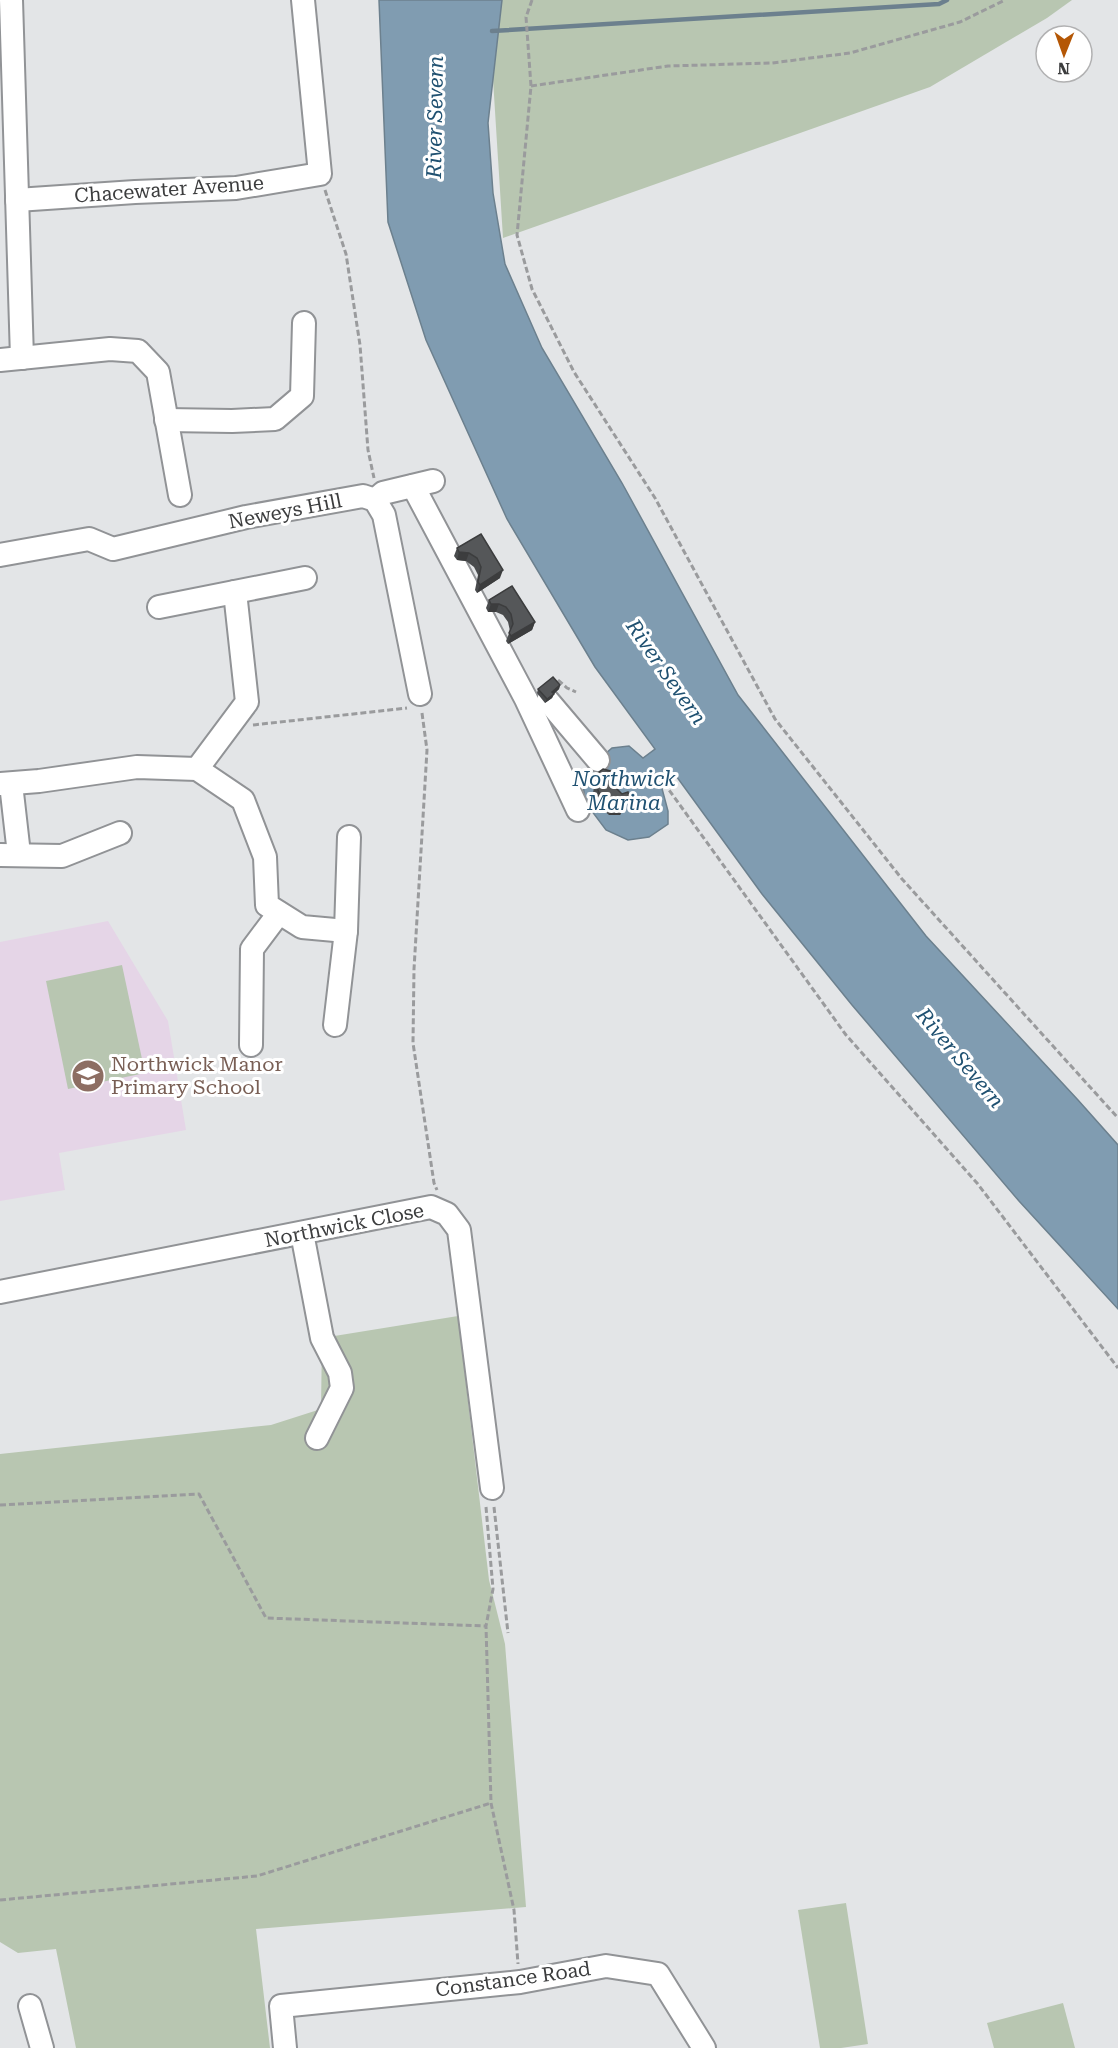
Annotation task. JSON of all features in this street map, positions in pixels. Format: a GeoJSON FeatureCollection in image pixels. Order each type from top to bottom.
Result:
{"type":"FeatureCollection","features":[{"type":"Feature","properties":{"kind":"street"},"geometry":{"type":"LineString","coordinates":[[11,0],[16,200],[11,359],[110,349],[138,351],[158,372],[180,495]]}},
{"type":"Feature","properties":{"kind":"street"},"geometry":{"type":"LineString","coordinates":[[303,0],[320,174]]}},
{"type":"Feature","properties":{"kind":"street","name":"Chacewater Avenue"},"geometry":{"type":"LineString","coordinates":[[16,200],[135,192],[236,189],[320,174]]}},
{"type":"Feature","properties":{"kind":"street"},"geometry":{"type":"LineString","coordinates":[[165,420],[275,419],[303,396],[304,323]]}},
{"type":"Feature","properties":{"kind":"street"},"geometry":{"type":"LineString","coordinates":[[420,700],[384,515],[375,500],[383,493],[423,483],[526,699],[582,803]]}},
{"type":"Feature","properties":{"kind":"street","name":"Neweys Hill"},"geometry":{"type":"LineString","coordinates":[[0,555],[89,539],[113,549],[246,517],[363,496],[375,500]]}},
{"type":"Feature","properties":{"kind":"street"},"geometry":{"type":"LineString","coordinates":[[159,607],[305,578]]}},
{"type":"Feature","properties":{"kind":"street"},"geometry":{"type":"LineString","coordinates":[[197,769],[247,702],[235,592]]}},
{"type":"Feature","properties":{"kind":"street"},"geometry":{"type":"LineString","coordinates":[[548,701],[598,760]]}},
{"type":"Feature","properties":{"kind":"street"},"geometry":{"type":"LineString","coordinates":[[120,833],[62,856],[9,855],[5,784],[39,782],[137,767],[197,769],[243,800],[265,857],[267,905],[302,927],[346,931]]}},
{"type":"Feature","properties":{"kind":"street"},"geometry":{"type":"LineString","coordinates":[[335,1025],[346,931],[349,837]]}},
{"type":"Feature","properties":{"kind":"street"},"geometry":{"type":"LineString","coordinates":[[251,1045],[252,950],[279,913]]}},
{"type":"Feature","properties":{"kind":"street","name":"Northwick Close"},"geometry":{"type":"LineString","coordinates":[[0,1292],[431,1208],[447,1214],[459,1230],[492,1488]]}},
{"type":"Feature","properties":{"kind":"street"},"geometry":{"type":"LineString","coordinates":[[302,1233],[322,1338],[340,1373],[342,1388],[317,1438]]}},
{"type":"Feature","properties":{"kind":"street","name":"Constance Road"},"geometry":{"type":"LineString","coordinates":[[285,2048],[281,2006],[520,1982],[606,1966],[658,1974],[704,2048]]}},
{"type":"Feature","properties":{"kind":"street"},"geometry":{"type":"LineString","coordinates":[[30,2006],[42,2048]]}},
{"type":"Feature","properties":{"kind":"path"},"geometry":{"type":"LineString","coordinates":[[532,0],[526,17],[531,86],[517,235],[532,288],[574,372],[655,498],[775,719],[902,879],[1118,1118]]}},
{"type":"Feature","properties":{"kind":"path"},"geometry":{"type":"LineString","coordinates":[[531,86],[668,66],[772,63],[850,53],[960,22],[1005,0]]}},
{"type":"Feature","properties":{"kind":"path"},"geometry":{"type":"LineString","coordinates":[[320,174],[346,254],[360,345],[368,450],[377,490],[375,500]]}},
{"type":"Feature","properties":{"kind":"path"},"geometry":{"type":"LineString","coordinates":[[558,680],[576,692]]}},
{"type":"Feature","properties":{"kind":"path"},"geometry":{"type":"LineString","coordinates":[[232,721],[246,725],[420,700],[427,750],[414,969],[413,1043],[434,1183],[447,1214]]}},
{"type":"Feature","properties":{"kind":"path"},"geometry":{"type":"LineString","coordinates":[[664,783],[846,1035],[977,1183],[1118,1368]]}},
{"type":"Feature","properties":{"kind":"path"},"geometry":{"type":"LineString","coordinates":[[492,1488],[508,1633]]}},
{"type":"Feature","properties":{"kind":"path"},"geometry":{"type":"LineString","coordinates":[[0,1505],[199,1494],[266,1618],[486,1626],[491,1803],[514,1910],[520,1982]]}},
{"type":"Feature","properties":{"kind":"path"},"geometry":{"type":"LineString","coordinates":[[0,1900],[257,1876],[491,1803]]}},
{"type":"Feature","properties":{"kind":"shaded area","name":"Northwick Manor Primary School"},"geometry":{"type":"Polygon","coordinates":[[[108,921],[168,1021],[186,1130],[59,1153],[65,1190],[0,1201],[0,942],[108,921]]]}},
{"type":"Feature","properties":{"kind":"green space"},"geometry":{"type":"Polygon","coordinates":[[[502,0],[1072,0],[1047,18],[930,87],[503,238],[493,79],[502,0]]]}},
{"type":"Feature","properties":{"kind":"green space"},"geometry":{"type":"Polygon","coordinates":[[[122,965],[145,1073],[68,1089],[46,981],[122,965]]]}},
{"type":"Feature","properties":{"kind":"green space"},"geometry":{"type":"Polygon","coordinates":[[[458,1316],[489,1580],[505,1644],[526,1907],[256,1929],[270,2048],[76,2048],[56,1949],[18,1953],[0,1942],[0,1454],[271,1425],[321,1409],[322,1338],[458,1316]]]}},
{"type":"Feature","properties":{"kind":"green space"},"geometry":{"type":"Polygon","coordinates":[[[846,1903],[868,2044],[820,2048],[798,1910],[846,1903]]]}},
{"type":"Feature","properties":{"kind":"green space"},"geometry":{"type":"Polygon","coordinates":[[[1063,2003],[1075,2048],[994,2048],[987,2023],[1063,2003]]]}},
{"type":"Feature","properties":{"kind":"water"},"geometry":{"type":"Polygon","coordinates":[[[379,0],[502,0],[488,123],[493,193],[505,264],[542,348],[622,483],[738,695],[926,936],[1118,1145],[1118,1309],[1019,1201],[852,1005],[762,894],[674,773],[660,781],[668,811],[668,824],[649,837],[628,840],[606,830],[585,802],[583,782],[589,768],[612,748],[629,746],[643,758],[655,749],[595,667],[507,519],[426,340],[388,222],[379,0]]]}},
{"type":"Feature","properties":{"kind":"building"},"geometry":{"type":"Polygon","coordinates":[[[481,534],[503,570],[480,585],[478,582],[481,567],[477,558],[469,553],[459,552],[457,548],[481,534]]]}},
{"type":"Feature","properties":{"kind":"building"},"geometry":{"type":"Polygon","coordinates":[[[512,586],[535,622],[511,636],[509,633],[513,624],[511,614],[506,607],[491,604],[489,600],[512,586]]]}},
{"type":"Feature","properties":{"kind":"building"},"geometry":{"type":"Polygon","coordinates":[[[553,677],[560,685],[547,699],[538,689],[553,677]]]}},
{"type":"Feature","properties":{"kind":"building"},"geometry":{"type":"Polygon","coordinates":[[[603,769],[614,772],[611,779],[622,794],[628,792],[629,797],[623,807],[612,807],[600,795],[596,785],[598,773],[603,769]]]}},
{"type":"Feature","properties":{"kind":"waterway"},"geometry":{"type":"LineString","coordinates":[[492,31],[939,4],[947,0]]}},
{"type":"Feature","properties":{"kind":"place","name":"Northwick Manor Primary School"},"geometry":{"type":"Point","coordinates":[88,1076]}},
{"type":"Feature","properties":{"kind":"water label","name":"River Severn"},"geometry":{"type":"Point","coordinates":[435,117]}},
{"type":"Feature","properties":{"kind":"water label","name":"River Severn"},"geometry":{"type":"Point","coordinates":[666,672]}},
{"type":"Feature","properties":{"kind":"water label","name":"Northwick Marina"},"geometry":{"type":"Point","coordinates":[624,791]}},
{"type":"Feature","properties":{"kind":"water label","name":"River Severn"},"geometry":{"type":"Point","coordinates":[960,1058]}}]}
